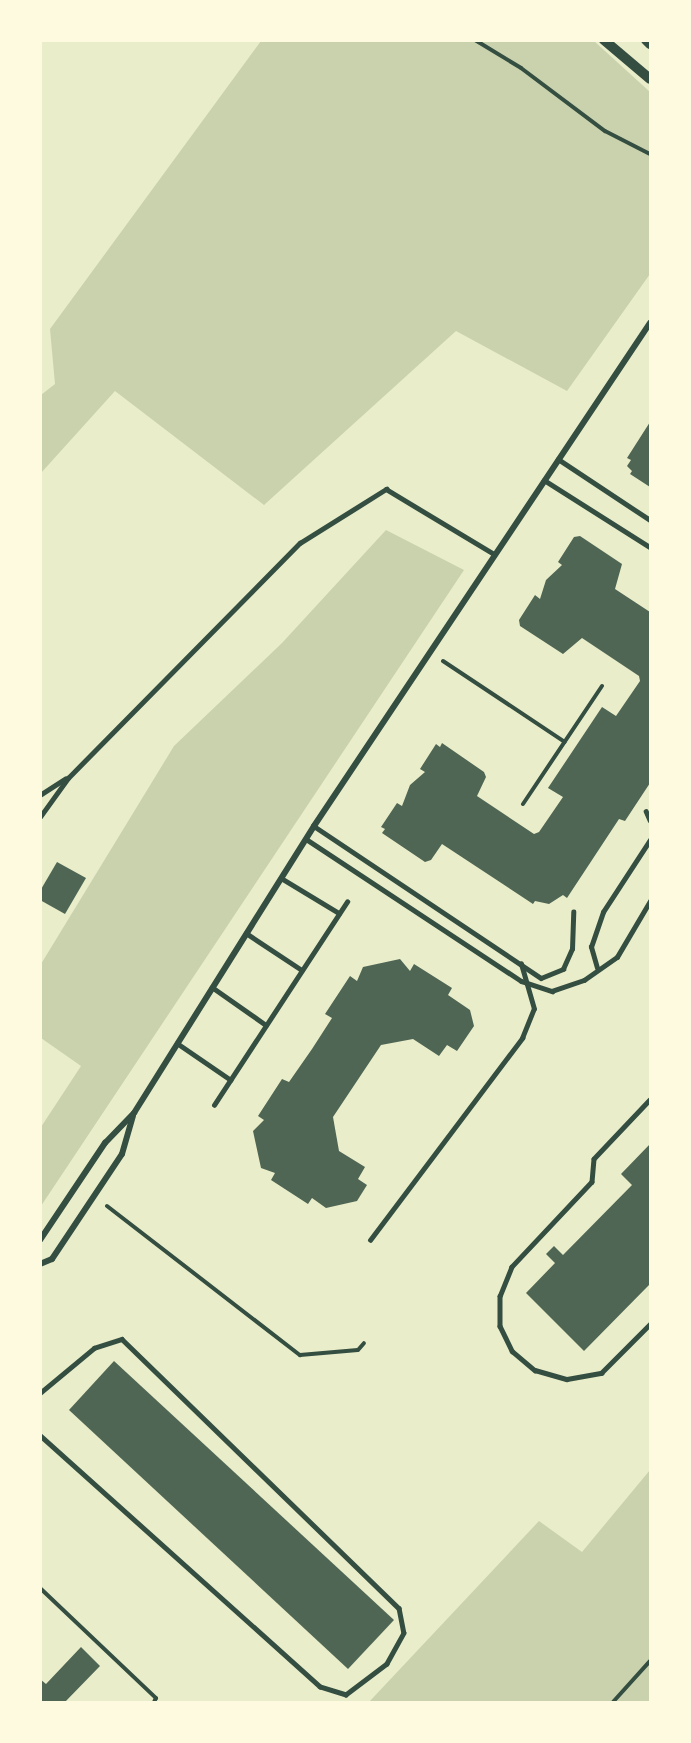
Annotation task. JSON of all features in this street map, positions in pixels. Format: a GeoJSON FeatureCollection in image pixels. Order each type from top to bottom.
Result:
{"type":"FeatureCollection","features":[{"type":"Feature","properties":{"kind":"street"},"geometry":{"type":"LineString","coordinates":[[604,40],[651,79]]}},
{"type":"Feature","properties":{"kind":"street"},"geometry":{"type":"LineString","coordinates":[[646,40],[651,45]]}},
{"type":"Feature","properties":{"kind":"street"},"geometry":{"type":"LineString","coordinates":[[40,1240],[105,1143],[134,1113],[314,826],[651,322]]}},
{"type":"Feature","properties":{"kind":"street"},"geometry":{"type":"LineString","coordinates":[[40,1264],[52,1259],[122,1154],[134,1113]]}},
{"type":"Feature","properties":{"kind":"lane"},"geometry":{"type":"LineString","coordinates":[[558,458],[651,520]]}},
{"type":"Feature","properties":{"kind":"lane"},"geometry":{"type":"LineString","coordinates":[[544,480],[651,547]]}},
{"type":"Feature","properties":{"kind":"lane"},"geometry":{"type":"LineString","coordinates":[[40,817],[68,778],[300,543],[386,489],[494,554]]}},
{"type":"Feature","properties":{"kind":"lane"},"geometry":{"type":"LineString","coordinates":[[40,795],[68,778]]}},
{"type":"Feature","properties":{"kind":"lane"},"geometry":{"type":"LineString","coordinates":[[646,811],[651,820]]}},
{"type":"Feature","properties":{"kind":"lane"},"geometry":{"type":"LineString","coordinates":[[314,826],[542,978],[563,969],[572,949],[573,912]]}},
{"type":"Feature","properties":{"kind":"lane"},"geometry":{"type":"LineString","coordinates":[[306,839],[529,983],[552,991],[584,980],[597,968],[618,957],[651,901]]}},
{"type":"Feature","properties":{"kind":"lane"},"geometry":{"type":"LineString","coordinates":[[597,968],[591,947],[603,912],[651,840]]}},
{"type":"Feature","properties":{"kind":"lane"},"geometry":{"type":"LineString","coordinates":[[281,878],[339,913]]}},
{"type":"Feature","properties":{"kind":"lane"},"geometry":{"type":"LineString","coordinates":[[214,1105],[347,902]]}},
{"type":"Feature","properties":{"kind":"lane"},"geometry":{"type":"LineString","coordinates":[[246,933],[302,970]]}},
{"type":"Feature","properties":{"kind":"lane"},"geometry":{"type":"LineString","coordinates":[[370,1240],[522,1038],[534,1009],[529,983],[521,964]]}},
{"type":"Feature","properties":{"kind":"lane"},"geometry":{"type":"LineString","coordinates":[[212,987],[266,1025]]}},
{"type":"Feature","properties":{"kind":"lane"},"geometry":{"type":"LineString","coordinates":[[177,1043],[231,1080]]}},
{"type":"Feature","properties":{"kind":"lane"},"geometry":{"type":"LineString","coordinates":[[651,1100],[594,1159],[592,1182],[512,1267],[500,1296],[500,1326],[512,1351],[535,1370],[567,1379],[601,1373],[651,1324]]}},
{"type":"Feature","properties":{"kind":"lane"},"geometry":{"type":"LineString","coordinates":[[40,1393],[94,1348],[122,1339],[399,1608],[404,1633],[387,1664],[346,1695],[320,1687],[40,1436]]}},
{"type":"Feature","properties":{"kind":"path"},"geometry":{"type":"LineString","coordinates":[[475,40],[521,68],[605,131],[632,142],[651,154]]}},
{"type":"Feature","properties":{"kind":"path"},"geometry":{"type":"LineString","coordinates":[[429,652],[565,742]]}},
{"type":"Feature","properties":{"kind":"path"},"geometry":{"type":"LineString","coordinates":[[523,804],[602,686]]}},
{"type":"Feature","properties":{"kind":"path"},"geometry":{"type":"LineString","coordinates":[[94,1197],[300,1355],[358,1350],[364,1343]]}},
{"type":"Feature","properties":{"kind":"path"},"geometry":{"type":"LineString","coordinates":[[40,1588],[156,1698],[154,1702]]}},
{"type":"Feature","properties":{"kind":"path"},"geometry":{"type":"LineString","coordinates":[[613,1702],[630,1680],[651,1661]]}},
{"type":"Feature","properties":{"kind":"green space"},"geometry":{"type":"Polygon","coordinates":[[[261,41],[594,41],[650,92],[650,274],[567,391],[456,331],[264,505],[115,391],[41,473],[41,395],[55,384],[50,329],[261,41]]]}},
{"type":"Feature","properties":{"kind":"green space"},"geometry":{"type":"Polygon","coordinates":[[[386,530],[464,570],[41,1206],[41,1127],[81,1066],[41,1038],[41,964],[174,746],[282,643],[386,530]]]}},
{"type":"Feature","properties":{"kind":"green space"},"geometry":{"type":"Polygon","coordinates":[[[650,1470],[650,1702],[369,1702],[539,1521],[582,1552],[650,1470]]]}},
{"type":"Feature","properties":{"kind":"building"},"geometry":{"type":"Polygon","coordinates":[[[650,422],[650,487],[630,474],[632,471],[627,466],[631,460],[627,458],[650,422]]]}},
{"type":"Feature","properties":{"kind":"building"},"geometry":{"type":"Polygon","coordinates":[[[580,536],[622,564],[615,589],[650,612],[650,783],[625,821],[619,819],[567,898],[563,895],[549,904],[535,901],[533,904],[442,844],[431,860],[425,862],[382,833],[385,829],[381,827],[397,803],[402,806],[410,785],[425,772],[420,769],[436,744],[440,747],[442,743],[484,772],[486,777],[477,796],[534,834],[539,832],[563,797],[548,788],[602,707],[616,716],[640,681],[639,676],[582,638],[563,654],[520,626],[519,620],[535,595],[540,599],[546,580],[562,565],[558,562],[574,537],[580,536]]]}},
{"type":"Feature","properties":{"kind":"building"},"geometry":{"type":"Polygon","coordinates":[[[57,862],[86,878],[65,914],[40,900],[40,891],[57,862]]]}},
{"type":"Feature","properties":{"kind":"building"},"geometry":{"type":"Polygon","coordinates":[[[400,959],[410,971],[414,964],[452,988],[448,995],[470,1010],[474,1026],[457,1051],[447,1045],[439,1056],[413,1039],[381,1045],[333,1117],[339,1151],[365,1167],[358,1179],[367,1185],[357,1201],[326,1208],[312,1198],[308,1204],[271,1180],[275,1173],[261,1168],[253,1131],[264,1120],[258,1116],[282,1079],[289,1082],[312,1049],[332,1018],[325,1014],[350,976],[357,981],[363,967],[400,959]]]}},
{"type":"Feature","properties":{"kind":"building"},"geometry":{"type":"Polygon","coordinates":[[[650,1144],[650,1284],[584,1351],[526,1293],[555,1263],[546,1254],[554,1246],[563,1255],[632,1185],[621,1174],[650,1144]]]}},
{"type":"Feature","properties":{"kind":"building"},"geometry":{"type":"Polygon","coordinates":[[[114,1361],[394,1620],[348,1669],[69,1410],[114,1361]]]}},
{"type":"Feature","properties":{"kind":"building"},"geometry":{"type":"Polygon","coordinates":[[[81,1647],[100,1666],[65,1702],[40,1702],[40,1679],[46,1684],[81,1647]]]}}]}
